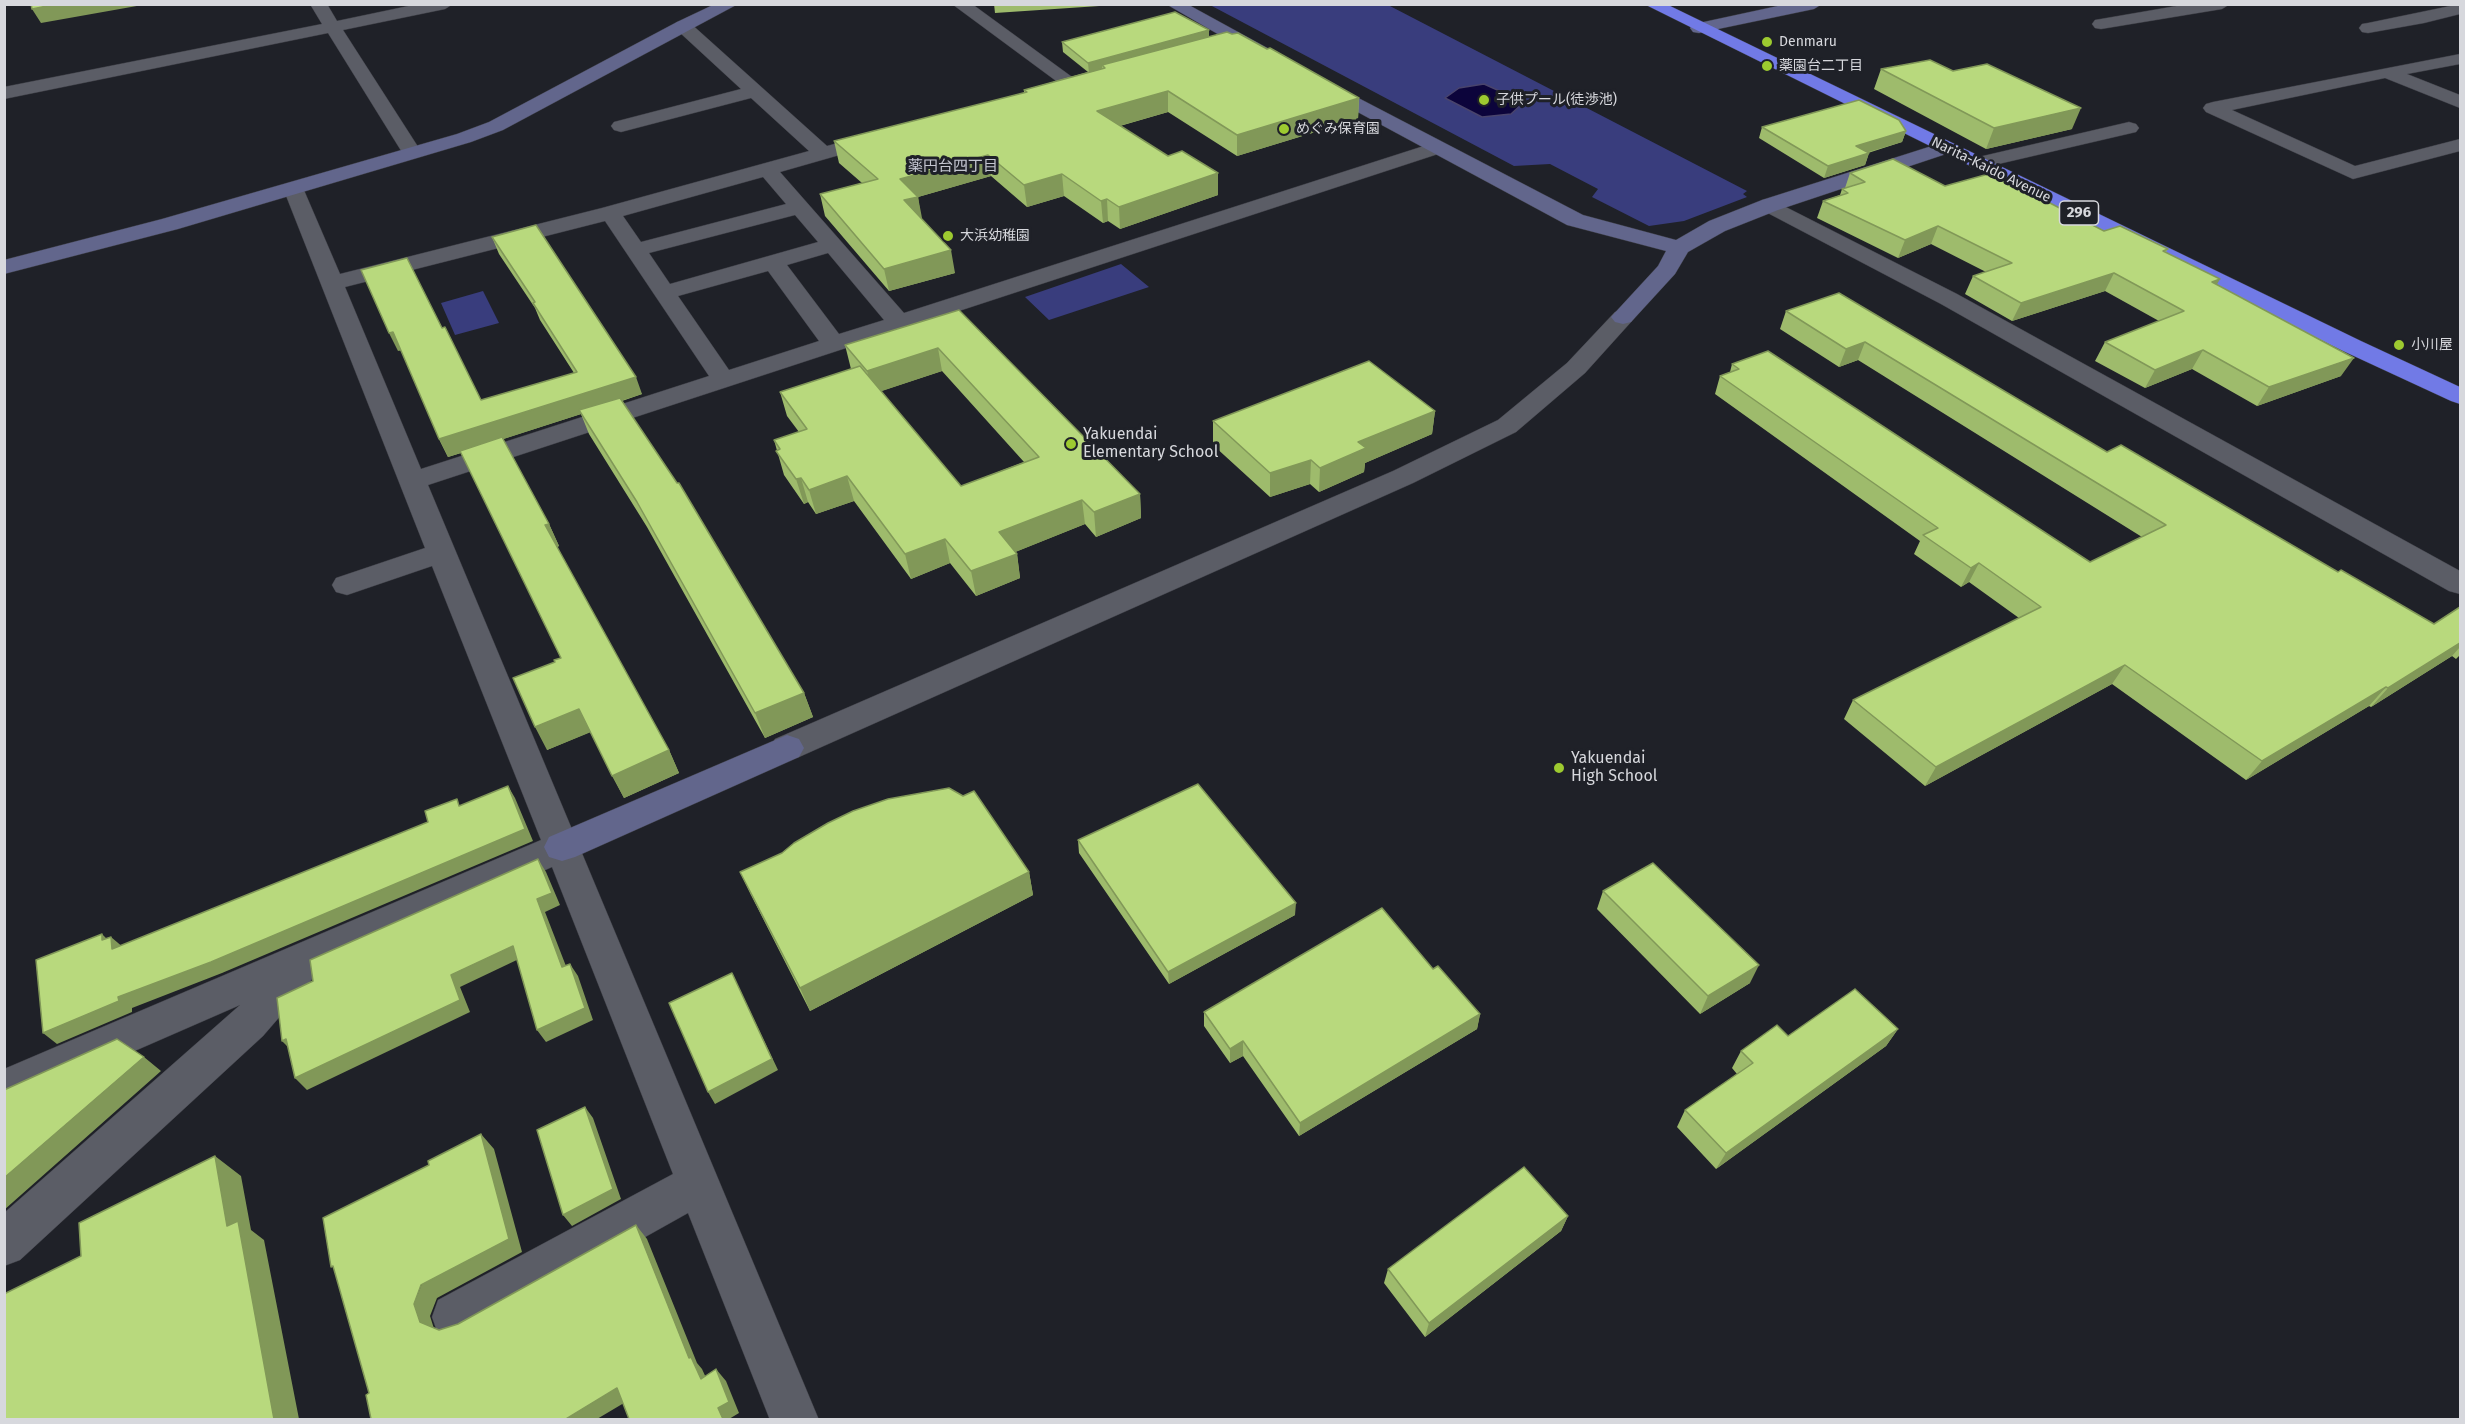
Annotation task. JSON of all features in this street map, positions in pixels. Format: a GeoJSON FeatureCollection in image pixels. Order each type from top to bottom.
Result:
{"type":"FeatureCollection","features":[{"type":"Feature","properties":{"kind":"highway","name":"Narita-Kaido Avenue"},"geometry":{"type":"LineString","coordinates":[[1652,4],[2352,346],[2460,396]]}},
{"type":"Feature","properties":{"kind":"street"},"geometry":{"type":"LineString","coordinates":[[318,4],[412,153]]}},
{"type":"Feature","properties":{"kind":"street"},"geometry":{"type":"LineString","coordinates":[[4,93],[445,4]]}},
{"type":"Feature","properties":{"kind":"street"},"geometry":{"type":"LineString","coordinates":[[4,267],[170,224],[464,138],[496,126],[683,26],[730,4]]}},
{"type":"Feature","properties":{"kind":"street"},"geometry":{"type":"LineString","coordinates":[[960,4],[1084,82],[1052,91]]}},
{"type":"Feature","properties":{"kind":"street"},"geometry":{"type":"LineString","coordinates":[[1174,4],[1281,62]]}},
{"type":"Feature","properties":{"kind":"street"},"geometry":{"type":"LineString","coordinates":[[1699,28],[1814,4]]}},
{"type":"Feature","properties":{"kind":"street"},"geometry":{"type":"LineString","coordinates":[[2101,24],[2222,4]]}},
{"type":"Feature","properties":{"kind":"street"},"geometry":{"type":"LineString","coordinates":[[2368,28],[2460,9]]}},
{"type":"Feature","properties":{"kind":"street"},"geometry":{"type":"LineString","coordinates":[[683,26],[823,153]]}},
{"type":"Feature","properties":{"kind":"street"},"geometry":{"type":"LineString","coordinates":[[1216,46],[1239,40]]}},
{"type":"Feature","properties":{"kind":"street"},"geometry":{"type":"LineString","coordinates":[[2460,59],[2213,108],[2353,173],[2460,145]]}},
{"type":"Feature","properties":{"kind":"street"},"geometry":{"type":"LineString","coordinates":[[2387,72],[2460,102]]}},
{"type":"Feature","properties":{"kind":"street"},"geometry":{"type":"LineString","coordinates":[[1301,74],[1575,220],[1679,248]]}},
{"type":"Feature","properties":{"kind":"street"},"geometry":{"type":"LineString","coordinates":[[621,126],[755,91]]}},
{"type":"Feature","properties":{"kind":"street"},"geometry":{"type":"LineString","coordinates":[[1977,163],[2128,128]]}},
{"type":"Feature","properties":{"kind":"street"},"geometry":{"type":"LineString","coordinates":[[332,283],[610,213],[891,135]]}},
{"type":"Feature","properties":{"kind":"street"},"geometry":{"type":"LineString","coordinates":[[4,1089],[562,847],[1402,477],[1507,426],[1576,368],[1666,270],[1679,248],[1717,226],[1770,205],[1945,147]]}},
{"type":"Feature","properties":{"kind":"street"},"geometry":{"type":"LineString","coordinates":[[413,481],[1437,148]]}},
{"type":"Feature","properties":{"kind":"street"},"geometry":{"type":"LineString","coordinates":[[767,169],[899,322]]}},
{"type":"Feature","properties":{"kind":"street"},"geometry":{"type":"LineString","coordinates":[[293,188],[795,1419]]}},
{"type":"Feature","properties":{"kind":"street"},"geometry":{"type":"LineString","coordinates":[[1770,205],[1949,299],[2460,585]]}},
{"type":"Feature","properties":{"kind":"street"},"geometry":{"type":"LineString","coordinates":[[635,250],[800,207]]}},
{"type":"Feature","properties":{"kind":"street"},"geometry":{"type":"LineString","coordinates":[[610,213],[723,379]]}},
{"type":"Feature","properties":{"kind":"street"},"geometry":{"type":"LineString","coordinates":[[664,293],[833,245]]}},
{"type":"Feature","properties":{"kind":"street"},"geometry":{"type":"LineString","coordinates":[[773,262],[833,343]]}},
{"type":"Feature","properties":{"kind":"street"},"geometry":{"type":"LineString","coordinates":[[347,585],[442,552]]}},
{"type":"Feature","properties":{"kind":"street"},"geometry":{"type":"LineString","coordinates":[[4,1244],[249,1023],[314,953]]}},
{"type":"Feature","properties":{"kind":"street"},"geometry":{"type":"LineString","coordinates":[[455,1317],[699,1183]]}},
{"type":"Feature","properties":{"kind":"shaded area"},"geometry":{"type":"Polygon","coordinates":[[[1210,5],[1388,5],[1747,191],[1743,194],[1747,197],[1684,221],[1649,226],[1592,197],[1598,189],[1550,164],[1514,166],[1210,5]]]}},
{"type":"Feature","properties":{"kind":"shaded area","name":"子供プール(徒渉池)"},"geometry":{"type":"Polygon","coordinates":[[[1484,84],[1524,102],[1511,114],[1482,117],[1445,98],[1459,88],[1484,84]]]}},
{"type":"Feature","properties":{"kind":"shaded area"},"geometry":{"type":"Polygon","coordinates":[[[1121,264],[1149,287],[1049,320],[1025,297],[1121,264]]]}},
{"type":"Feature","properties":{"kind":"shaded area"},"geometry":{"type":"Polygon","coordinates":[[[483,291],[499,323],[455,335],[441,303],[483,291]]]}},
{"type":"Feature","properties":{"kind":"building"},"geometry":{"type":"Polygon","coordinates":[[[31,4],[57,4],[32,9],[31,4]]]}},
{"type":"Feature","properties":{"kind":"building"},"geometry":{"type":"Polygon","coordinates":[[[1175,12],[1209,30],[1088,63],[1062,42],[1175,12]]]}},
{"type":"Feature","properties":{"kind":"building"},"geometry":{"type":"Polygon","coordinates":[[[1227,32],[1238,33],[1267,49],[1270,48],[1359,98],[1237,135],[1168,91],[1097,111],[1168,156],[1182,151],[1218,173],[1119,207],[1107,199],[1101,201],[1062,174],[1024,185],[988,155],[900,179],[918,197],[904,200],[951,250],[884,269],[820,194],[878,179],[834,141],[1027,92],[1024,90],[1105,68],[1102,65],[1227,32]]]}},
{"type":"Feature","properties":{"kind":"building"},"geometry":{"type":"Polygon","coordinates":[[[1930,60],[1953,71],[1987,64],[2081,108],[1994,128],[1881,69],[1930,60]]]}},
{"type":"Feature","properties":{"kind":"building"},"geometry":{"type":"Polygon","coordinates":[[[1859,100],[1899,120],[1906,131],[1856,146],[1869,153],[1828,166],[1762,127],[1859,100]]]}},
{"type":"Feature","properties":{"kind":"building"},"geometry":{"type":"Polygon","coordinates":[[[1893,159],[1945,186],[1992,173],[2104,231],[2120,226],[2168,249],[2163,251],[2220,279],[2212,282],[2354,358],[2269,387],[2203,350],[2155,370],[2105,342],[2184,311],[2114,273],[2021,303],[1973,276],[2012,263],[1938,226],[1905,240],[1823,201],[1848,193],[1842,189],[1865,182],[1850,173],[1893,159]]]}},
{"type":"Feature","properties":{"kind":"building"},"geometry":{"type":"Polygon","coordinates":[[[536,225],[636,377],[439,439],[393,332],[389,333],[361,270],[407,258],[442,328],[445,327],[481,400],[577,372],[492,237],[536,225]]]}},
{"type":"Feature","properties":{"kind":"building"},"geometry":{"type":"Polygon","coordinates":[[[1839,293],[2107,452],[2121,445],[2338,572],[2341,570],[2434,624],[2460,607],[2460,643],[2262,761],[2125,665],[1936,767],[1853,700],[2041,607],[1979,563],[1971,568],[1923,535],[1938,528],[1720,376],[1739,369],[1732,364],[1768,351],[2090,562],[2166,525],[1865,342],[1846,349],[1786,311],[1839,293]]]}},
{"type":"Feature","properties":{"kind":"building"},"geometry":{"type":"Polygon","coordinates":[[[959,310],[1140,494],[1094,512],[1082,500],[999,532],[1017,554],[971,571],[945,539],[905,554],[847,476],[809,490],[801,478],[796,479],[776,451],[780,449],[774,440],[807,429],[780,392],[860,366],[961,486],[1039,457],[938,348],[867,371],[845,345],[959,310]]]}},
{"type":"Feature","properties":{"kind":"building"},"geometry":{"type":"Polygon","coordinates":[[[1369,361],[1435,411],[1358,442],[1366,448],[1320,468],[1311,460],[1270,473],[1213,421],[1369,361]]]}},
{"type":"Feature","properties":{"kind":"building"},"geometry":{"type":"Polygon","coordinates":[[[620,398],[679,483],[804,693],[755,713],[637,502],[579,410],[620,398]]]}},
{"type":"Feature","properties":{"kind":"building"},"geometry":{"type":"Polygon","coordinates":[[[502,437],[549,524],[545,525],[669,750],[612,776],[579,709],[535,727],[513,678],[561,658],[460,451],[502,437]]]}},
{"type":"Feature","properties":{"kind":"building"},"geometry":{"type":"Polygon","coordinates":[[[1198,784],[1296,903],[1168,972],[1078,840],[1198,784]]]}},
{"type":"Feature","properties":{"kind":"building"},"geometry":{"type":"Polygon","coordinates":[[[508,786],[525,829],[211,962],[118,997],[119,1001],[43,1033],[36,960],[102,934],[102,940],[111,937],[112,949],[428,822],[425,811],[457,799],[459,806],[508,786]]]}},
{"type":"Feature","properties":{"kind":"building"},"geometry":{"type":"Polygon","coordinates":[[[949,788],[963,796],[974,791],[1029,872],[800,988],[740,872],[782,853],[794,843],[853,811],[888,799],[949,788]]]}},
{"type":"Feature","properties":{"kind":"building"},"geometry":{"type":"Polygon","coordinates":[[[538,859],[552,893],[537,899],[562,967],[570,964],[585,1008],[537,1030],[513,946],[451,975],[460,1000],[295,1078],[286,1039],[282,1041],[277,998],[313,981],[310,960],[538,859]]]}},
{"type":"Feature","properties":{"kind":"building"},"geometry":{"type":"Polygon","coordinates":[[[1653,863],[1759,965],[1708,996],[1603,891],[1653,863]]]}},
{"type":"Feature","properties":{"kind":"building"},"geometry":{"type":"Polygon","coordinates":[[[1382,908],[1433,969],[1438,966],[1480,1014],[1300,1123],[1243,1041],[1230,1049],[1204,1012],[1382,908]]]}},
{"type":"Feature","properties":{"kind":"building"},"geometry":{"type":"Polygon","coordinates":[[[732,973],[772,1059],[708,1092],[669,1003],[732,973]]]}},
{"type":"Feature","properties":{"kind":"building"},"geometry":{"type":"Polygon","coordinates":[[[1855,989],[1898,1029],[1726,1153],[1685,1110],[1753,1063],[1741,1051],[1777,1025],[1788,1036],[1855,989]]]}},
{"type":"Feature","properties":{"kind":"building"},"geometry":{"type":"Polygon","coordinates":[[[117,1039],[144,1057],[4,1178],[4,1090],[117,1039]]]}},
{"type":"Feature","properties":{"kind":"building"},"geometry":{"type":"Polygon","coordinates":[[[585,1107],[613,1189],[563,1215],[537,1130],[585,1107]]]}},
{"type":"Feature","properties":{"kind":"building"},"geometry":{"type":"Polygon","coordinates":[[[481,1134],[509,1239],[421,1285],[414,1304],[420,1322],[439,1330],[458,1324],[636,1225],[689,1358],[691,1357],[701,1379],[716,1369],[729,1402],[718,1408],[723,1419],[629,1419],[617,1388],[566,1419],[371,1419],[366,1395],[369,1393],[333,1266],[331,1267],[323,1218],[429,1165],[428,1161],[481,1134]]]}},
{"type":"Feature","properties":{"kind":"building"},"geometry":{"type":"Polygon","coordinates":[[[215,1156],[227,1226],[238,1221],[274,1419],[4,1419],[4,1294],[81,1256],[79,1223],[215,1156]]]}},
{"type":"Feature","properties":{"kind":"building"},"geometry":{"type":"Polygon","coordinates":[[[1524,1167],[1568,1216],[1429,1323],[1388,1269],[1524,1167]]]}},
{"type":"Feature","properties":{"kind":"place","name":"Denmaru"},"geometry":{"type":"Point","coordinates":[1767,42]}},
{"type":"Feature","properties":{"kind":"place","name":"薬園台二丁目"},"geometry":{"type":"Point","coordinates":[1767,66]}},
{"type":"Feature","properties":{"kind":"place","name":"子供プール(徒渉池)"},"geometry":{"type":"Point","coordinates":[1484,100]}},
{"type":"Feature","properties":{"kind":"place","name":"めぐみ保育園"},"geometry":{"type":"Point","coordinates":[1284,129]}},
{"type":"Feature","properties":{"kind":"place","name":"大浜幼稚園"},"geometry":{"type":"Point","coordinates":[948,236]}},
{"type":"Feature","properties":{"kind":"place","name":"小川屋"},"geometry":{"type":"Point","coordinates":[2399,345]}},
{"type":"Feature","properties":{"kind":"place","name":"Yakuendai Elementary School"},"geometry":{"type":"Point","coordinates":[1071,444]}},
{"type":"Feature","properties":{"kind":"place","name":"Yakuendai High School"},"geometry":{"type":"Point","coordinates":[1559,768]}},
{"type":"Feature","properties":{"kind":"district","name":"薬円台四丁目"},"geometry":{"type":"Point","coordinates":[953,167]}}]}
